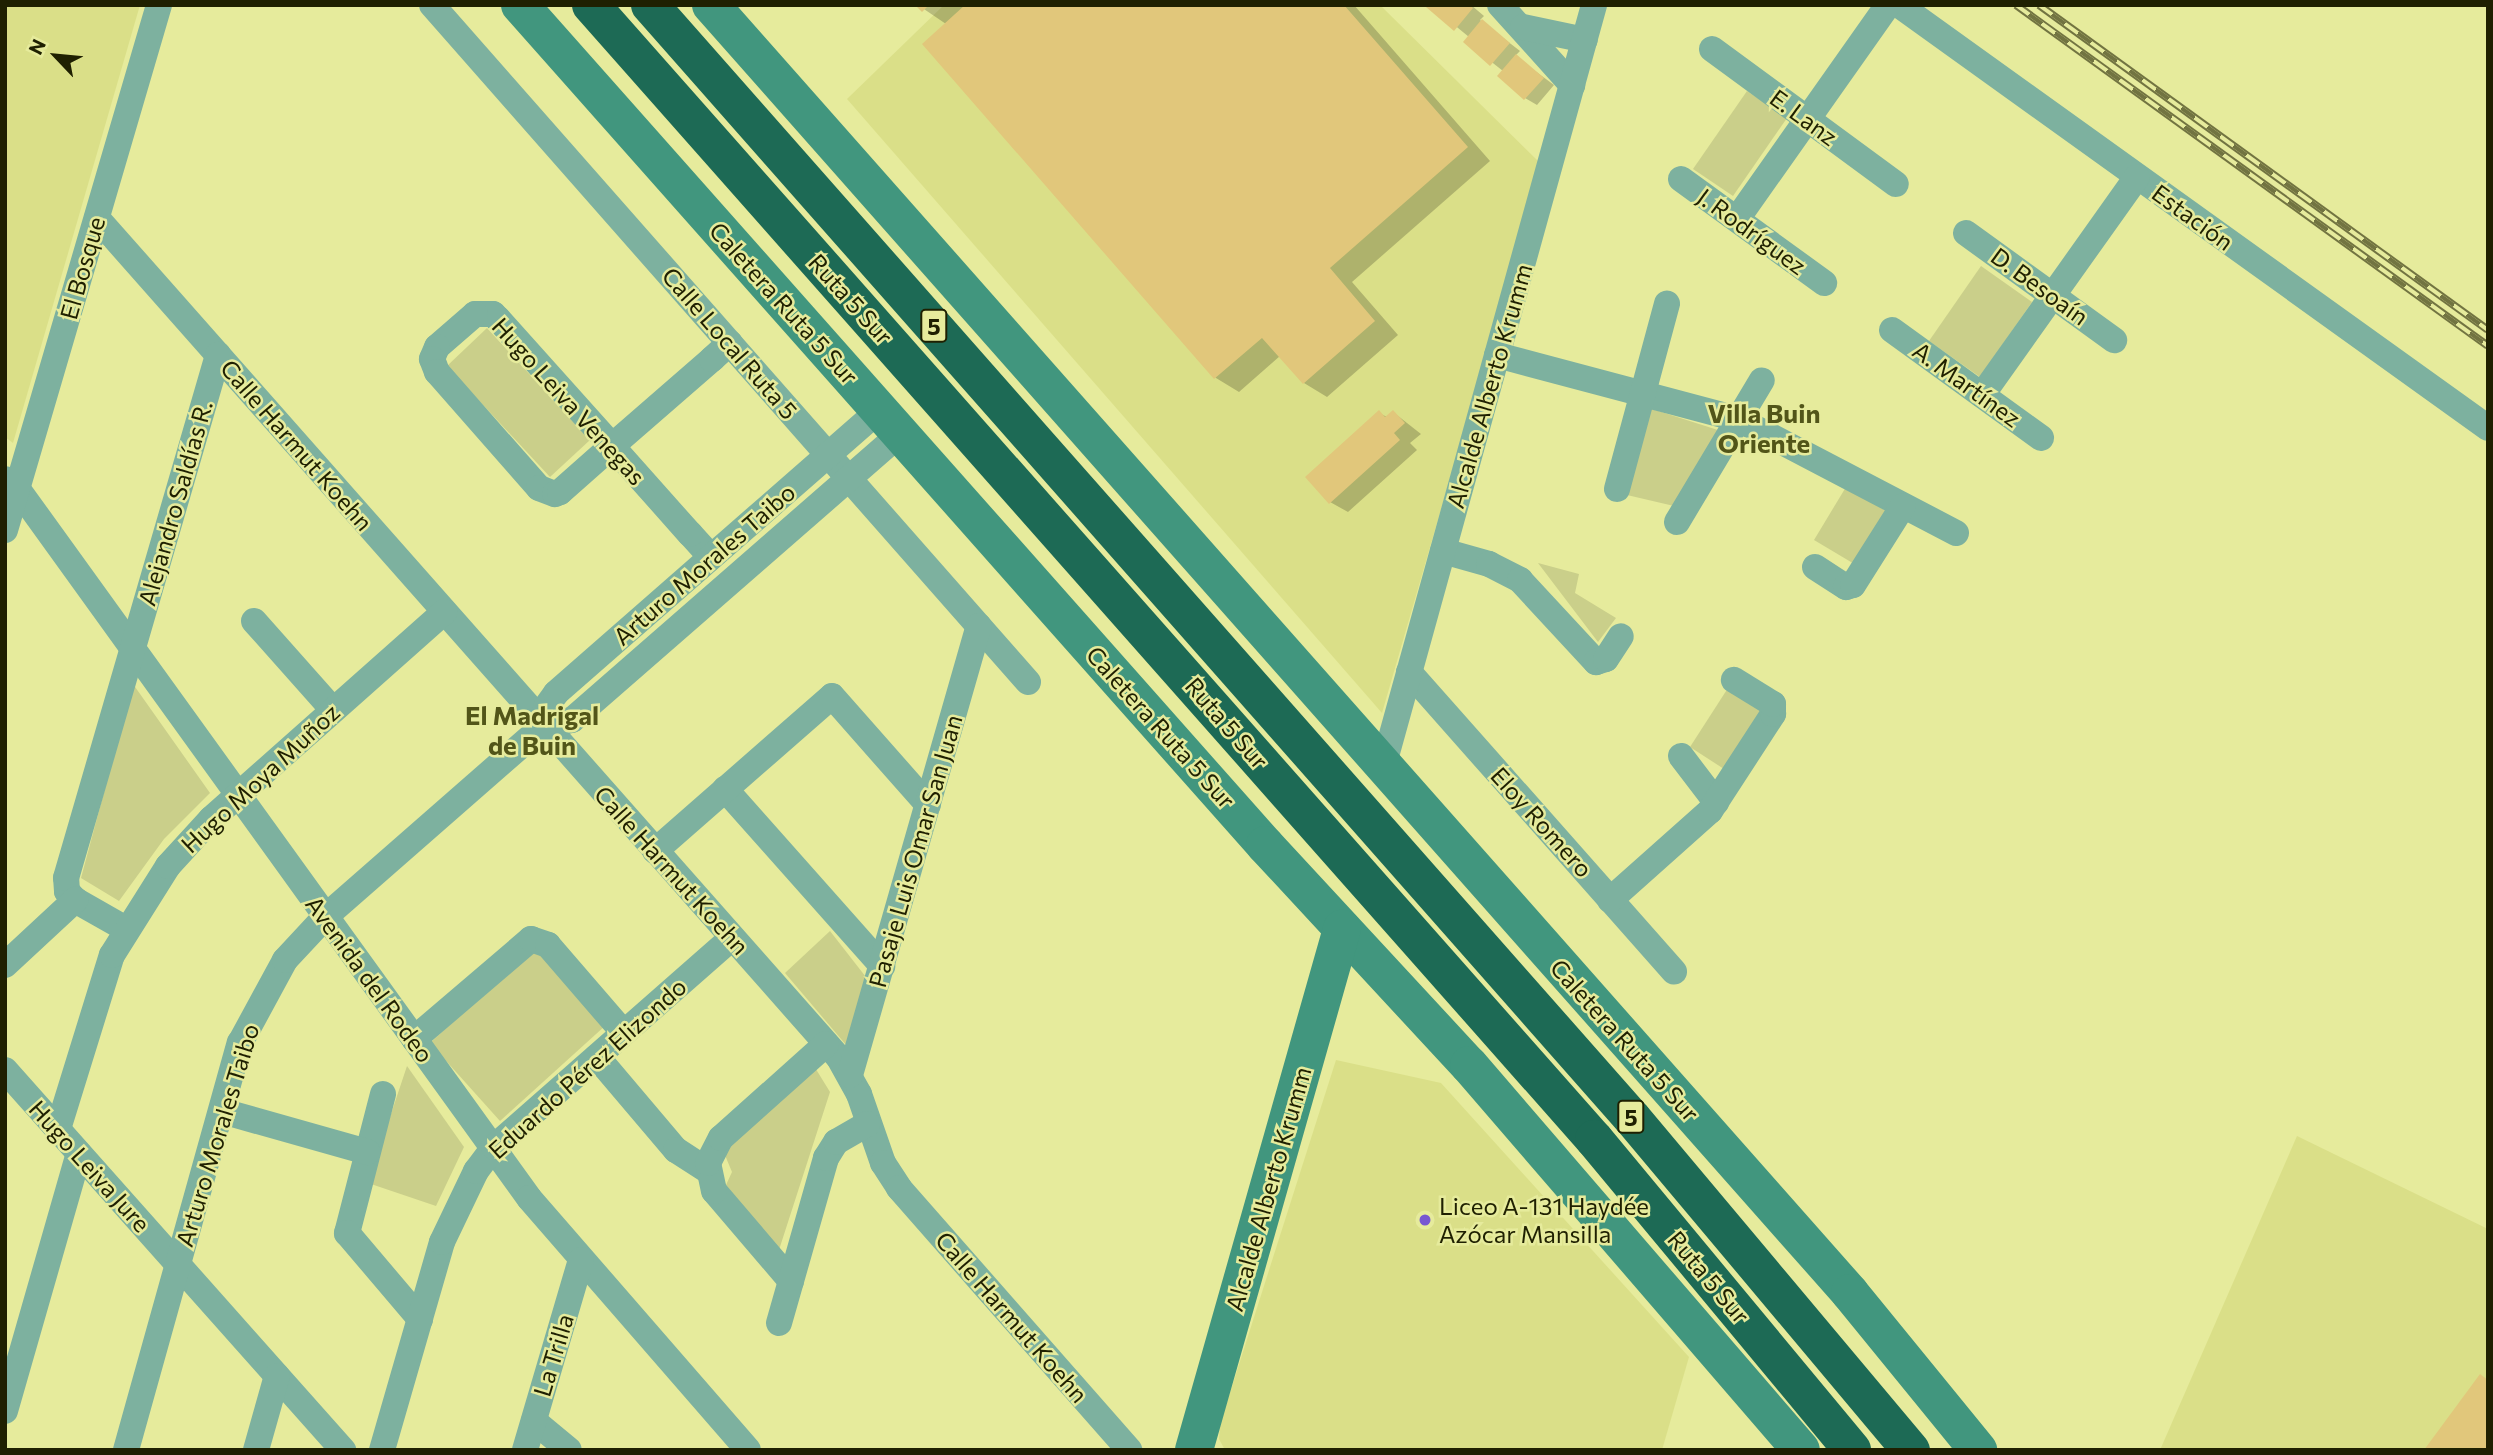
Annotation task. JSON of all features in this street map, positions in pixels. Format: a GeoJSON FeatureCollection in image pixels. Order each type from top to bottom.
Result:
{"type":"FeatureCollection","features":[{"type":"Feature","properties":{"kind":"highway","name":"Ruta 5 Sur"},"geometry":{"type":"LineString","coordinates":[[591,5],[1594,1139],[1852,1450]]}},
{"type":"Feature","properties":{"kind":"highway","name":"Ruta 5 Sur"},"geometry":{"type":"LineString","coordinates":[[650,5],[1632,1118],[1909,1446]]}},
{"type":"Feature","properties":{"kind":"highway"},"geometry":{"type":"LineString","coordinates":[[1748,1324],[1839,1450]]}},
{"type":"Feature","properties":{"kind":"main road","name":"Caletera Ruta 5 Sur"},"geometry":{"type":"LineString","coordinates":[[520,5],[1342,929],[1486,1084],[1801,1450]]}},
{"type":"Feature","properties":{"kind":"main road","name":"Caletera Ruta 5 Sur"},"geometry":{"type":"LineString","coordinates":[[711,5],[1850,1293],[1978,1450]]}},
{"type":"Feature","properties":{"kind":"main road","name":"Alcalde Alberto Krumm"},"geometry":{"type":"LineString","coordinates":[[1194,1450],[1342,929]]}},
{"type":"Feature","properties":{"kind":"street","name":"El Bosque"},"geometry":{"type":"LineString","coordinates":[[5,530],[11,483],[97,218],[159,5]]}},
{"type":"Feature","properties":{"kind":"street","name":"Calle Local Ruta 5"},"geometry":{"type":"LineString","coordinates":[[432,5],[1028,682]]}},
{"type":"Feature","properties":{"kind":"street"},"geometry":{"type":"LineString","coordinates":[[1500,5],[1523,27],[1572,85]]}},
{"type":"Feature","properties":{"kind":"street","name":"Alcalde Alberto Krumm"},"geometry":{"type":"LineString","coordinates":[[1383,767],[1594,5]]}},
{"type":"Feature","properties":{"kind":"street"},"geometry":{"type":"LineString","coordinates":[[1737,219],[1888,5]]}},
{"type":"Feature","properties":{"kind":"street","name":"Estación"},"geometry":{"type":"LineString","coordinates":[[1899,5],[2488,428]]}},
{"type":"Feature","properties":{"kind":"street"},"geometry":{"type":"LineString","coordinates":[[1523,27],[1585,40]]}},
{"type":"Feature","properties":{"kind":"street","name":"E. Lanz"},"geometry":{"type":"LineString","coordinates":[[1712,49],[1896,184]]}},
{"type":"Feature","properties":{"kind":"street"},"geometry":{"type":"LineString","coordinates":[[1982,396],[2137,177]]}},
{"type":"Feature","properties":{"kind":"street","name":"J. Rodríguez"},"geometry":{"type":"LineString","coordinates":[[1681,179],[1824,283]]}},
{"type":"Feature","properties":{"kind":"street","name":"Calle Harmut Koehn"},"geometry":{"type":"LineString","coordinates":[[97,218],[826,1044],[850,1076],[883,1163],[899,1188],[1129,1450]]}},
{"type":"Feature","properties":{"kind":"street","name":"D. Besoaín"},"geometry":{"type":"LineString","coordinates":[[1966,233],[2114,340]]}},
{"type":"Feature","properties":{"kind":"street"},"geometry":{"type":"LineString","coordinates":[[1617,489],[1667,304]]}},
{"type":"Feature","properties":{"kind":"street","name":"Hugo Leiva Venegas"},"geometry":{"type":"LineString","coordinates":[[612,446],[560,492],[550,494],[539,488],[433,366],[437,347],[475,314],[487,312],[498,318],[711,557]]}},
{"type":"Feature","properties":{"kind":"street","name":"A. Martínez"},"geometry":{"type":"LineString","coordinates":[[1892,330],[2041,439]]}},
{"type":"Feature","properties":{"kind":"street"},"geometry":{"type":"LineString","coordinates":[[612,446],[730,344]]}},
{"type":"Feature","properties":{"kind":"street","name":"Alejandro Saldías R."},"geometry":{"type":"LineString","coordinates":[[75,900],[67,891],[66,878],[218,355]]}},
{"type":"Feature","properties":{"kind":"street"},"geometry":{"type":"LineString","coordinates":[[1497,355],[1738,419],[1955,533]]}},
{"type":"Feature","properties":{"kind":"street"},"geometry":{"type":"LineString","coordinates":[[1677,522],[1762,380]]}},
{"type":"Feature","properties":{"kind":"street","name":"Arturo Morales Taibo"},"geometry":{"type":"LineString","coordinates":[[544,726],[546,707],[555,693],[828,454],[889,422]]}},
{"type":"Feature","properties":{"kind":"street","name":"Arturo Morales Taibo"},"geometry":{"type":"LineString","coordinates":[[126,1450],[222,1111],[253,1013],[285,960],[325,917],[544,726],[572,720],[849,478],[889,422]]}},
{"type":"Feature","properties":{"kind":"street","name":"Avenida del Rodeo"},"geometry":{"type":"LineString","coordinates":[[11,483],[494,1147],[581,1260],[748,1450]]}},
{"type":"Feature","properties":{"kind":"street"},"geometry":{"type":"LineString","coordinates":[[1815,567],[1846,587],[1853,585],[1903,506]]}},
{"type":"Feature","properties":{"kind":"street"},"geometry":{"type":"LineString","coordinates":[[1443,551],[1489,564],[1520,580],[1596,662],[1606,659],[1621,636]]}},
{"type":"Feature","properties":{"kind":"street","name":"Hugo Moya Muñoz"},"geometry":{"type":"LineString","coordinates":[[58,1129],[101,984],[126,929],[175,858],[237,795],[444,612]]}},
{"type":"Feature","properties":{"kind":"street"},"geometry":{"type":"LineString","coordinates":[[254,621],[333,710]]}},
{"type":"Feature","properties":{"kind":"street","name":"Pasaje Luis Omar San Juan"},"geometry":{"type":"LineString","coordinates":[[850,1076],[979,626]]}},
{"type":"Feature","properties":{"kind":"street","name":"Eloy Romero"},"geometry":{"type":"LineString","coordinates":[[1409,672],[1674,972]]}},
{"type":"Feature","properties":{"kind":"street"},"geometry":{"type":"LineString","coordinates":[[1610,900],[1716,802],[1775,710],[1771,702],[1734,680]]}},
{"type":"Feature","properties":{"kind":"street"},"geometry":{"type":"LineString","coordinates":[[655,851],[832,696],[928,805]]}},
{"type":"Feature","properties":{"kind":"street"},"geometry":{"type":"LineString","coordinates":[[1681,755],[1716,802]]}},
{"type":"Feature","properties":{"kind":"street"},"geometry":{"type":"LineString","coordinates":[[725,789],[882,966]]}},
{"type":"Feature","properties":{"kind":"street"},"geometry":{"type":"LineString","coordinates":[[5,965],[75,900],[126,929]]}},
{"type":"Feature","properties":{"kind":"street","name":"Eduardo Pérez Elizondo"},"geometry":{"type":"LineString","coordinates":[[382,1450],[450,1220],[494,1147],[732,938]]}},
{"type":"Feature","properties":{"kind":"street"},"geometry":{"type":"LineString","coordinates":[[414,1040],[531,939],[548,945],[624,1033]]}},
{"type":"Feature","properties":{"kind":"street"},"geometry":{"type":"LineString","coordinates":[[791,1281],[718,1198],[708,1171],[710,1154],[721,1138],[826,1044]]}},
{"type":"Feature","properties":{"kind":"street"},"geometry":{"type":"LineString","coordinates":[[597,1057],[676,1150],[708,1171]]}},
{"type":"Feature","properties":{"kind":"street","name":"Hugo Leiva Jure"},"geometry":{"type":"LineString","coordinates":[[5,1070],[343,1450]]}},
{"type":"Feature","properties":{"kind":"street"},"geometry":{"type":"LineString","coordinates":[[383,1094],[347,1233],[420,1320]]}},
{"type":"Feature","properties":{"kind":"street"},"geometry":{"type":"LineString","coordinates":[[222,1111],[367,1152]]}},
{"type":"Feature","properties":{"kind":"street"},"geometry":{"type":"LineString","coordinates":[[779,1323],[826,1158],[836,1142],[867,1124]]}},
{"type":"Feature","properties":{"kind":"street"},"geometry":{"type":"LineString","coordinates":[[5,1411],[79,1153]]}},
{"type":"Feature","properties":{"kind":"street","name":"La Trilla"},"geometry":{"type":"LineString","coordinates":[[525,1450],[581,1260]]}},
{"type":"Feature","properties":{"kind":"street"},"geometry":{"type":"LineString","coordinates":[[256,1450],[277,1376]]}},
{"type":"Feature","properties":{"kind":"street"},"geometry":{"type":"LineString","coordinates":[[534,1421],[569,1450]]}},
{"type":"Feature","properties":{"kind":"shaded area"},"geometry":{"type":"Polygon","coordinates":[[[5,5],[140,5],[13,443],[5,437],[5,5]]]}},
{"type":"Feature","properties":{"kind":"shaded area"},"geometry":{"type":"Polygon","coordinates":[[[944,5],[1380,5],[1541,164],[1382,713],[847,99],[944,5]]]}},
{"type":"Feature","properties":{"kind":"shaded area"},"geometry":{"type":"Polygon","coordinates":[[[1747,91],[1787,118],[1733,196],[1693,169],[1747,91]]]}},
{"type":"Feature","properties":{"kind":"shaded area"},"geometry":{"type":"Polygon","coordinates":[[[1981,266],[2032,302],[1980,377],[1929,341],[1981,266]]]}},
{"type":"Feature","properties":{"kind":"shaded area"},"geometry":{"type":"Polygon","coordinates":[[[487,328],[590,440],[550,477],[447,366],[487,328]]]}},
{"type":"Feature","properties":{"kind":"shaded area"},"geometry":{"type":"Polygon","coordinates":[[[1649,408],[1721,431],[1674,506],[1627,495],[1649,408]]]}},
{"type":"Feature","properties":{"kind":"shaded area"},"geometry":{"type":"Polygon","coordinates":[[[1846,487],[1888,512],[1856,565],[1814,540],[1846,487]]]}},
{"type":"Feature","properties":{"kind":"shaded area"},"geometry":{"type":"Polygon","coordinates":[[[1538,563],[1579,574],[1575,593],[1616,618],[1598,642],[1538,563]]]}},
{"type":"Feature","properties":{"kind":"shaded area"},"geometry":{"type":"Polygon","coordinates":[[[133,684],[210,793],[164,839],[119,901],[81,878],[133,684]]]}},
{"type":"Feature","properties":{"kind":"shaded area"},"geometry":{"type":"Polygon","coordinates":[[[1728,688],[1762,710],[1724,769],[1690,747],[1728,688]]]}},
{"type":"Feature","properties":{"kind":"shaded area"},"geometry":{"type":"Polygon","coordinates":[[[830,931],[869,981],[847,1046],[785,973],[830,931]]]}},
{"type":"Feature","properties":{"kind":"shaded area"},"geometry":{"type":"Polygon","coordinates":[[[536,947],[606,1025],[500,1121],[430,1043],[536,947]]]}},
{"type":"Feature","properties":{"kind":"shaded area","name":"Liceo A-131 Haydée Azócar Mansilla"},"geometry":{"type":"Polygon","coordinates":[[[1336,1060],[1441,1083],[1689,1357],[1662,1450],[1225,1450],[1219,1439],[1220,1424],[1336,1060]]]}},
{"type":"Feature","properties":{"kind":"shaded area"},"geometry":{"type":"Polygon","coordinates":[[[407,1066],[464,1147],[436,1206],[368,1183],[407,1066]]]}},
{"type":"Feature","properties":{"kind":"shaded area"},"geometry":{"type":"Polygon","coordinates":[[[814,1066],[830,1092],[778,1253],[726,1185],[732,1172],[722,1148],[814,1066]]]}},
{"type":"Feature","properties":{"kind":"shaded area"},"geometry":{"type":"Polygon","coordinates":[[[2297,1136],[2488,1229],[2488,1450],[2160,1450],[2297,1136]]]}},
{"type":"Feature","properties":{"kind":"building"},"geometry":{"type":"Polygon","coordinates":[[[915,5],[929,5],[922,12],[915,5]]]}},
{"type":"Feature","properties":{"kind":"building"},"geometry":{"type":"Polygon","coordinates":[[[965,5],[1344,5],[1468,147],[1330,268],[1375,321],[1303,384],[1262,338],[1214,379],[922,44],[965,5]]]}},
{"type":"Feature","properties":{"kind":"building"},"geometry":{"type":"Polygon","coordinates":[[[1470,5],[1473,8],[1454,31],[1426,7],[1470,5]]]}},
{"type":"Feature","properties":{"kind":"building"},"geometry":{"type":"Polygon","coordinates":[[[1482,19],[1510,43],[1490,66],[1463,42],[1482,19]]]}},
{"type":"Feature","properties":{"kind":"building"},"geometry":{"type":"Polygon","coordinates":[[[1516,54],[1544,78],[1524,100],[1497,76],[1516,54]]]}},
{"type":"Feature","properties":{"kind":"building"},"geometry":{"type":"Polygon","coordinates":[[[1379,410],[1385,417],[1393,410],[1405,423],[1394,433],[1400,440],[1329,504],[1305,477],[1379,410]]]}},
{"type":"Feature","properties":{"kind":"building"},"geometry":{"type":"Polygon","coordinates":[[[2480,1374],[2488,1380],[2488,1450],[2424,1450],[2480,1374]]]}},
{"type":"Feature","properties":{"kind":"railway"},"geometry":{"type":"LineString","coordinates":[[2016,5],[2488,346]]}},
{"type":"Feature","properties":{"kind":"railway"},"geometry":{"type":"LineString","coordinates":[[2039,5],[2488,330]]}},
{"type":"Feature","properties":{"kind":"place","name":"Liceo A-131 Haydée Azócar Mansilla"},"geometry":{"type":"Point","coordinates":[1425,1220]}},
{"type":"Feature","properties":{"kind":"district","name":"Villa Buin Oriente"},"geometry":{"type":"Point","coordinates":[1764,428]}},
{"type":"Feature","properties":{"kind":"district","name":"El Madrigal de Buin"},"geometry":{"type":"Point","coordinates":[532,730]}}]}
